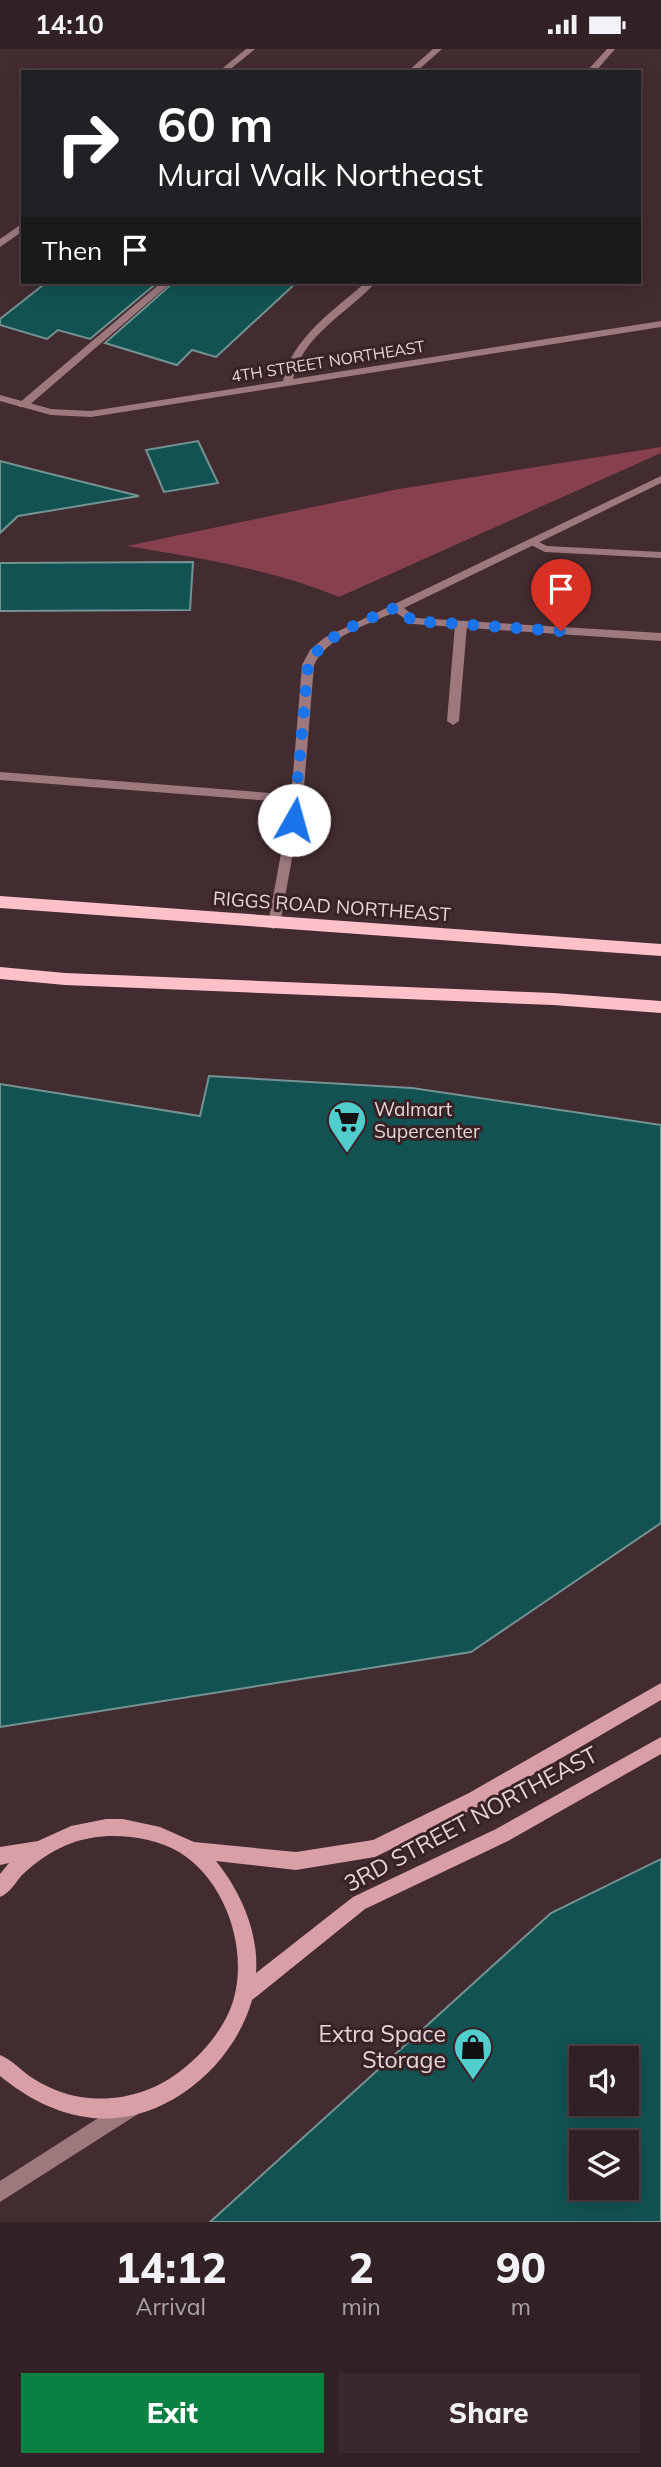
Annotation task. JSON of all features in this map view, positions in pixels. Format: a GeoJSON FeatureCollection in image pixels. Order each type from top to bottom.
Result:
{"type":"FeatureCollection","features":[{"type":"Feature","properties":{"kind":"main road","name":"RIGGS ROAD NORTHEAST"},"geometry":{"type":"LineString","coordinates":[[0,902],[661,950]]}},
{"type":"Feature","properties":{"kind":"main road"},"geometry":{"type":"LineString","coordinates":[[0,973],[65,979],[553,999],[661,1007]]}},
{"type":"Feature","properties":{"kind":"street"},"geometry":{"type":"LineString","coordinates":[[225,70],[251,49]]}},
{"type":"Feature","properties":{"kind":"street"},"geometry":{"type":"LineString","coordinates":[[413,70],[438,49]]}},
{"type":"Feature","properties":{"kind":"street"},"geometry":{"type":"LineString","coordinates":[[592,70],[611,49]]}},
{"type":"Feature","properties":{"kind":"street"},"geometry":{"type":"LineString","coordinates":[[0,244],[21,228]]}},
{"type":"Feature","properties":{"kind":"street"},"geometry":{"type":"LineString","coordinates":[[23,405],[165,284]]}},
{"type":"Feature","properties":{"kind":"street"},"geometry":{"type":"LineString","coordinates":[[287,384],[287,372],[295,356],[369,284]]}},
{"type":"Feature","properties":{"kind":"street","name":"4TH STREET NORTHEAST"},"geometry":{"type":"LineString","coordinates":[[0,398],[64,414],[91,414],[661,324]]}},
{"type":"Feature","properties":{"kind":"street"},"geometry":{"type":"LineString","coordinates":[[274,924],[297,799],[308,665],[314,653],[328,640],[661,479]]}},
{"type":"Feature","properties":{"kind":"street"},"geometry":{"type":"LineString","coordinates":[[533,542],[545,549],[661,555]]}},
{"type":"Feature","properties":{"kind":"street"},"geometry":{"type":"LineString","coordinates":[[396,607],[413,621],[661,637]]}},
{"type":"Feature","properties":{"kind":"street"},"geometry":{"type":"LineString","coordinates":[[453,721],[461,625]]}},
{"type":"Feature","properties":{"kind":"street"},"geometry":{"type":"LineString","coordinates":[[0,776],[297,799]]}},
{"type":"Feature","properties":{"kind":"street","name":"3RD STREET NORTHEAST"},"geometry":{"type":"LineString","coordinates":[[191,1850],[296,1861],[375,1848],[475,1799],[661,1691]]}},
{"type":"Feature","properties":{"kind":"street","name":"3RD STREET NORTHEAST"},"geometry":{"type":"LineString","coordinates":[[243,1995],[359,1903],[502,1835],[661,1745]]}},
{"type":"Feature","properties":{"kind":"street"},"geometry":{"type":"LineString","coordinates":[[0,1856],[39,1850],[77,1833],[117,1828],[156,1833],[191,1850],[220,1878],[239,1913],[247,1953],[243,1995],[228,2035],[202,2067],[169,2091],[133,2106],[0,2192]]}},
{"type":"Feature","properties":{"kind":"street"},"geometry":{"type":"LineString","coordinates":[[0,1888],[7,1877],[39,1850]]}},
{"type":"Feature","properties":{"kind":"street"},"geometry":{"type":"LineString","coordinates":[[0,2064],[21,2084],[55,2102],[93,2110],[133,2106]]}},
{"type":"Feature","properties":{"kind":"shaded area"},"geometry":{"type":"Polygon","coordinates":[[[661,447],[661,453],[339,597],[261,572],[127,546],[399,489],[661,447]]]}},
{"type":"Feature","properties":{"kind":"building"},"geometry":{"type":"Polygon","coordinates":[[[44,284],[156,284],[90,339],[58,330],[47,339],[0,325],[0,319],[44,284]]]}},
{"type":"Feature","properties":{"kind":"building"},"geometry":{"type":"Polygon","coordinates":[[[172,284],[295,284],[216,357],[192,350],[177,365],[105,343],[172,284]]]}},
{"type":"Feature","properties":{"kind":"building"},"geometry":{"type":"Polygon","coordinates":[[[198,441],[218,483],[164,492],[146,450],[198,441]]]}},
{"type":"Feature","properties":{"kind":"building"},"geometry":{"type":"Polygon","coordinates":[[[0,461],[139,496],[18,516],[0,533],[0,461]]]}},
{"type":"Feature","properties":{"kind":"building"},"geometry":{"type":"Polygon","coordinates":[[[193,562],[190,610],[0,611],[0,563],[193,562]]]}},
{"type":"Feature","properties":{"kind":"building"},"geometry":{"type":"Polygon","coordinates":[[[209,1076],[412,1088],[661,1125],[661,1523],[471,1652],[0,1727],[0,1084],[200,1116],[209,1076]]]}},
{"type":"Feature","properties":{"kind":"building","name":"Extra Space Storage"},"geometry":{"type":"Polygon","coordinates":[[[661,1859],[661,2222],[210,2222],[551,1913],[661,1859]]]}},
{"type":"Feature","properties":{"kind":"place","name":"Walmart Supercenter"},"geometry":{"type":"Point","coordinates":[347,1154]}},
{"type":"Feature","properties":{"kind":"place","name":"Extra Space Storage"},"geometry":{"type":"Point","coordinates":[473,2081]}},
{"type":"Feature","properties":{"kind":"route"},"geometry":{"type":"LineString","coordinates":[[294,820],[308,665],[314,653],[328,640],[396,607],[413,621],[561,631]]}}]}
